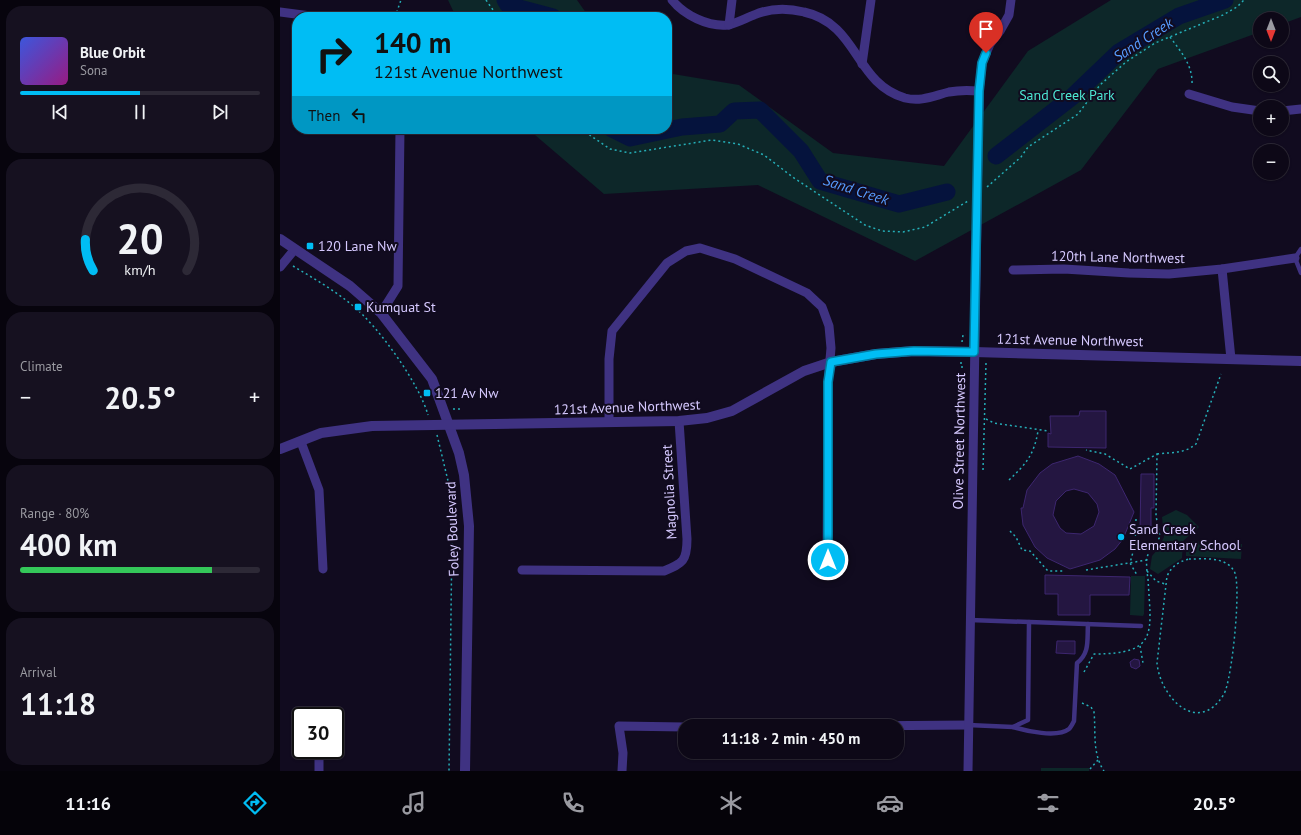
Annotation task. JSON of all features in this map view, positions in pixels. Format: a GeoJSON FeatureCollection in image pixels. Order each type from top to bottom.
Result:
{"type":"FeatureCollection","features":[{"type":"Feature","properties":{"kind":"street"},"geometry":{"type":"LineString","coordinates":[[672,0],[678,7],[694,17],[716,24],[728,25],[756,14],[789,9],[821,17],[837,28],[850,43],[862,64],[885,89],[905,98],[925,99],[959,90],[979,91]]}},
{"type":"Feature","properties":{"kind":"street"},"geometry":{"type":"LineString","coordinates":[[728,25],[732,0]]}},
{"type":"Feature","properties":{"kind":"street"},"geometry":{"type":"LineString","coordinates":[[862,64],[870,0]]}},
{"type":"Feature","properties":{"kind":"street","name":"Olive Street Northwest"},"geometry":{"type":"LineString","coordinates":[[968,771],[979,91],[982,63],[990,44],[1000,31],[1009,15],[1011,0]]}},
{"type":"Feature","properties":{"kind":"street"},"geometry":{"type":"LineString","coordinates":[[280,12],[292,14]]}},
{"type":"Feature","properties":{"kind":"street"},"geometry":{"type":"LineString","coordinates":[[1188,94],[1232,107],[1253,110]]}},
{"type":"Feature","properties":{"kind":"street"},"geometry":{"type":"LineString","coordinates":[[1289,110],[1301,109]]}},
{"type":"Feature","properties":{"kind":"street"},"geometry":{"type":"LineString","coordinates":[[381,313],[398,286],[400,134]]}},
{"type":"Feature","properties":{"kind":"street","name":"Foley Boulevard"},"geometry":{"type":"LineString","coordinates":[[280,239],[350,286],[381,313],[432,379],[459,453],[464,476],[469,526],[465,771]]}},
{"type":"Feature","properties":{"kind":"street"},"geometry":{"type":"LineString","coordinates":[[609,422],[609,359],[612,331],[667,263],[686,250],[700,248],[735,259],[807,293],[822,307],[829,326],[831,362],[828,382],[828,560]]}},
{"type":"Feature","properties":{"kind":"street"},"geometry":{"type":"LineString","coordinates":[[280,267],[295,249]]}},
{"type":"Feature","properties":{"kind":"street","name":"120th Lane Northwest"},"geometry":{"type":"LineString","coordinates":[[1013,270],[1064,269],[1149,274],[1187,273],[1295,258]]}},
{"type":"Feature","properties":{"kind":"street"},"geometry":{"type":"LineString","coordinates":[[1222,269],[1231,358]]}},
{"type":"Feature","properties":{"kind":"street","name":"121st Avenue Northwest"},"geometry":{"type":"LineString","coordinates":[[280,449],[321,433],[372,426],[679,421],[707,418],[732,411],[804,371],[831,362],[876,354],[914,351],[1301,361]]}},
{"type":"Feature","properties":{"kind":"street","name":"Magnolia Street"},"geometry":{"type":"LineString","coordinates":[[522,570],[664,571],[682,561],[687,553],[687,539],[679,421]]}},
{"type":"Feature","properties":{"kind":"street"},"geometry":{"type":"LineString","coordinates":[[301,442],[319,490],[323,569]]}},
{"type":"Feature","properties":{"kind":"street"},"geometry":{"type":"LineString","coordinates":[[904,726],[968,725]]}},
{"type":"Feature","properties":{"kind":"street"},"geometry":{"type":"LineString","coordinates":[[622,771],[623,753],[619,726],[678,727]]}},
{"type":"Feature","properties":{"kind":"street"},"geometry":{"type":"LineString","coordinates":[[319,759],[319,771]]}},
{"type":"Feature","properties":{"kind":"lane"},"geometry":{"type":"LineString","coordinates":[[1301,249],[1295,258],[1301,273]]}},
{"type":"Feature","properties":{"kind":"lane"},"geometry":{"type":"LineString","coordinates":[[970,620],[1141,626]]}},
{"type":"Feature","properties":{"kind":"lane"},"geometry":{"type":"LineString","coordinates":[[1013,727],[1028,720],[1029,622]]}},
{"type":"Feature","properties":{"kind":"lane"},"geometry":{"type":"LineString","coordinates":[[968,725],[1013,727],[1032,732],[1060,733],[1070,729],[1074,721],[1077,663],[1084,658],[1087,651],[1088,624]]}},
{"type":"Feature","properties":{"kind":"path"},"geometry":{"type":"LineString","coordinates":[[397,12],[401,0]]}},
{"type":"Feature","properties":{"kind":"path"},"geometry":{"type":"LineString","coordinates":[[486,0],[494,12]]}},
{"type":"Feature","properties":{"kind":"path"},"geometry":{"type":"LineString","coordinates":[[984,189],[1021,157],[1028,147],[1078,114],[1100,85],[1140,53],[1169,36],[1193,29],[1223,15],[1237,7],[1244,0]]}},
{"type":"Feature","properties":{"kind":"path"},"geometry":{"type":"LineString","coordinates":[[1169,36],[1187,61],[1192,72],[1192,84],[1188,94]]}},
{"type":"Feature","properties":{"kind":"path"},"geometry":{"type":"LineString","coordinates":[[588,134],[610,149],[630,153],[712,140],[738,144],[764,155],[794,178],[865,225],[882,231],[903,232],[925,227],[969,201]]}},
{"type":"Feature","properties":{"kind":"path"},"geometry":{"type":"LineString","coordinates":[[293,266],[352,304],[367,319],[406,370],[427,409]]}},
{"type":"Feature","properties":{"kind":"path"},"geometry":{"type":"LineString","coordinates":[[983,470],[986,419],[986,366]]}},
{"type":"Feature","properties":{"kind":"path"},"geometry":{"type":"LineString","coordinates":[[1086,450],[1105,454],[1130,469],[1157,454],[1181,453],[1189,450],[1196,444],[1221,374]]}},
{"type":"Feature","properties":{"kind":"path"},"geometry":{"type":"LineString","coordinates":[[986,419],[994,423],[1038,431],[1048,431]]}},
{"type":"Feature","properties":{"kind":"path"},"geometry":{"type":"LineString","coordinates":[[1009,480],[1023,466],[1031,455],[1038,431]]}},
{"type":"Feature","properties":{"kind":"path"},"geometry":{"type":"LineString","coordinates":[[438,437],[449,485],[452,536],[449,771]]}},
{"type":"Feature","properties":{"kind":"path"},"geometry":{"type":"LineString","coordinates":[[1082,678],[1094,654],[1119,653],[1140,646],[1146,640],[1149,626],[1147,557],[1160,537],[1156,516],[1157,454]]}},
{"type":"Feature","properties":{"kind":"path"},"geometry":{"type":"LineString","coordinates":[[1136,519],[1135,545],[1130,563],[1137,575]]}},
{"type":"Feature","properties":{"kind":"path"},"geometry":{"type":"LineString","coordinates":[[1010,531],[1016,537],[1022,550],[1030,551],[1048,571],[1064,571]]}},
{"type":"Feature","properties":{"kind":"path"},"geometry":{"type":"LineString","coordinates":[[1189,559],[1223,561],[1234,571],[1238,582],[1234,645],[1228,684],[1218,702],[1212,708],[1199,713],[1184,710],[1176,704],[1163,686],[1158,672],[1158,655],[1165,584],[1170,569],[1180,562],[1189,559]]}},
{"type":"Feature","properties":{"kind":"path"},"geometry":{"type":"LineString","coordinates":[[1086,570],[1147,560]]}},
{"type":"Feature","properties":{"kind":"path"},"geometry":{"type":"LineString","coordinates":[[1147,571],[1156,581],[1165,584]]}},
{"type":"Feature","properties":{"kind":"path"},"geometry":{"type":"LineString","coordinates":[[1140,646],[1143,663]]}},
{"type":"Feature","properties":{"kind":"path"},"geometry":{"type":"LineString","coordinates":[[1082,696],[1082,703],[1091,707],[1094,712],[1098,760],[1104,771]]}},
{"type":"Feature","properties":{"kind":"path"},"geometry":{"type":"LineString","coordinates":[[1090,769],[1098,760]]}},
{"type":"Feature","properties":{"kind":"green space"},"geometry":{"type":"Polygon","coordinates":[[[448,0],[577,0],[585,12],[454,12],[448,0]]]}},
{"type":"Feature","properties":{"kind":"green space","name":"Sand Creek Park"},"geometry":{"type":"Polygon","coordinates":[[[1111,0],[1301,0],[1301,17],[1289,21],[1289,12],[1253,12],[1253,35],[1158,69],[1081,170],[915,261],[758,185],[604,194],[534,134],[672,134],[672,74],[739,85],[833,153],[944,166],[1028,51],[1111,0]]]}},
{"type":"Feature","properties":{"kind":"green space"},"geometry":{"type":"Polygon","coordinates":[[[1176,510],[1187,515],[1199,527],[1183,541],[1182,558],[1158,574],[1150,569],[1152,556],[1158,549],[1164,537],[1162,517],[1176,510]]]}},
{"type":"Feature","properties":{"kind":"green space"},"geometry":{"type":"Polygon","coordinates":[[[1186,541],[1242,544],[1241,559],[1186,556],[1186,541]]]}},
{"type":"Feature","properties":{"kind":"green space"},"geometry":{"type":"Polygon","coordinates":[[[1131,576],[1145,576],[1143,616],[1130,615],[1131,576]]]}},
{"type":"Feature","properties":{"kind":"green space"},"geometry":{"type":"Polygon","coordinates":[[[1041,768],[1089,768],[1089,771],[1041,771],[1041,768]]]}},
{"type":"Feature","properties":{"kind":"building"},"geometry":{"type":"Polygon","coordinates":[[[1080,411],[1106,411],[1106,448],[1048,447],[1048,433],[1051,434],[1050,416],[1079,416],[1080,411]]]}},
{"type":"Feature","properties":{"kind":"building"},"geometry":{"type":"Polygon","coordinates":[[[1078,456],[1099,464],[1115,475],[1134,512],[1123,539],[1115,549],[1100,560],[1070,569],[1047,558],[1035,547],[1023,525],[1021,508],[1023,508],[1027,490],[1040,473],[1052,464],[1078,456]],[[1074,489],[1066,491],[1056,501],[1053,515],[1060,528],[1066,533],[1081,534],[1094,526],[1099,512],[1097,504],[1088,493],[1074,489]]]}},
{"type":"Feature","properties":{"kind":"building"},"geometry":{"type":"Polygon","coordinates":[[[1141,474],[1154,474],[1154,508],[1151,508],[1151,533],[1140,533],[1141,474]]]}},
{"type":"Feature","properties":{"kind":"building"},"geometry":{"type":"Polygon","coordinates":[[[1045,575],[1130,577],[1129,595],[1090,595],[1090,615],[1058,615],[1058,594],[1045,594],[1045,575]]]}},
{"type":"Feature","properties":{"kind":"building"},"geometry":{"type":"Polygon","coordinates":[[[1057,641],[1075,641],[1075,654],[1056,653],[1057,641]]]}},
{"type":"Feature","properties":{"kind":"building"},"geometry":{"type":"Polygon","coordinates":[[[1134,659],[1139,660],[1140,666],[1136,669],[1131,667],[1130,662],[1134,659]]]}},
{"type":"Feature","properties":{"kind":"waterway","name":"Sand Creek"},"geometry":{"type":"LineString","coordinates":[[505,0],[508,5],[534,12]]}},
{"type":"Feature","properties":{"kind":"waterway","name":"Sand Creek"},"geometry":{"type":"LineString","coordinates":[[996,156],[1072,97],[1119,52],[1179,16],[1225,0]]}},
{"type":"Feature","properties":{"kind":"waterway","name":"Sand Creek"},"geometry":{"type":"LineString","coordinates":[[672,129],[720,124],[734,111],[760,110],[801,151],[820,181],[899,204],[947,192]]}},
{"type":"Feature","properties":{"kind":"waterway","name":"Sand Creek"},"geometry":{"type":"LineString","coordinates":[[622,134],[630,138],[649,134]]}},
{"type":"Feature","properties":{"kind":"place","name":"120 Lane Nw"},"geometry":{"type":"Point","coordinates":[310,246]}},
{"type":"Feature","properties":{"kind":"place","name":"Kumquat St"},"geometry":{"type":"Point","coordinates":[358,307]}},
{"type":"Feature","properties":{"kind":"place","name":"121 Av Nw"},"geometry":{"type":"Point","coordinates":[427,393]}},
{"type":"Feature","properties":{"kind":"place","name":"Sand Creek Elementary School"},"geometry":{"type":"Point","coordinates":[1121,537]}},
{"type":"Feature","properties":{"kind":"route"},"geometry":{"type":"LineString","coordinates":[[828,560],[828,382],[831,362],[876,354],[914,351],[974,352],[979,91],[982,63],[986,53]]}}]}
